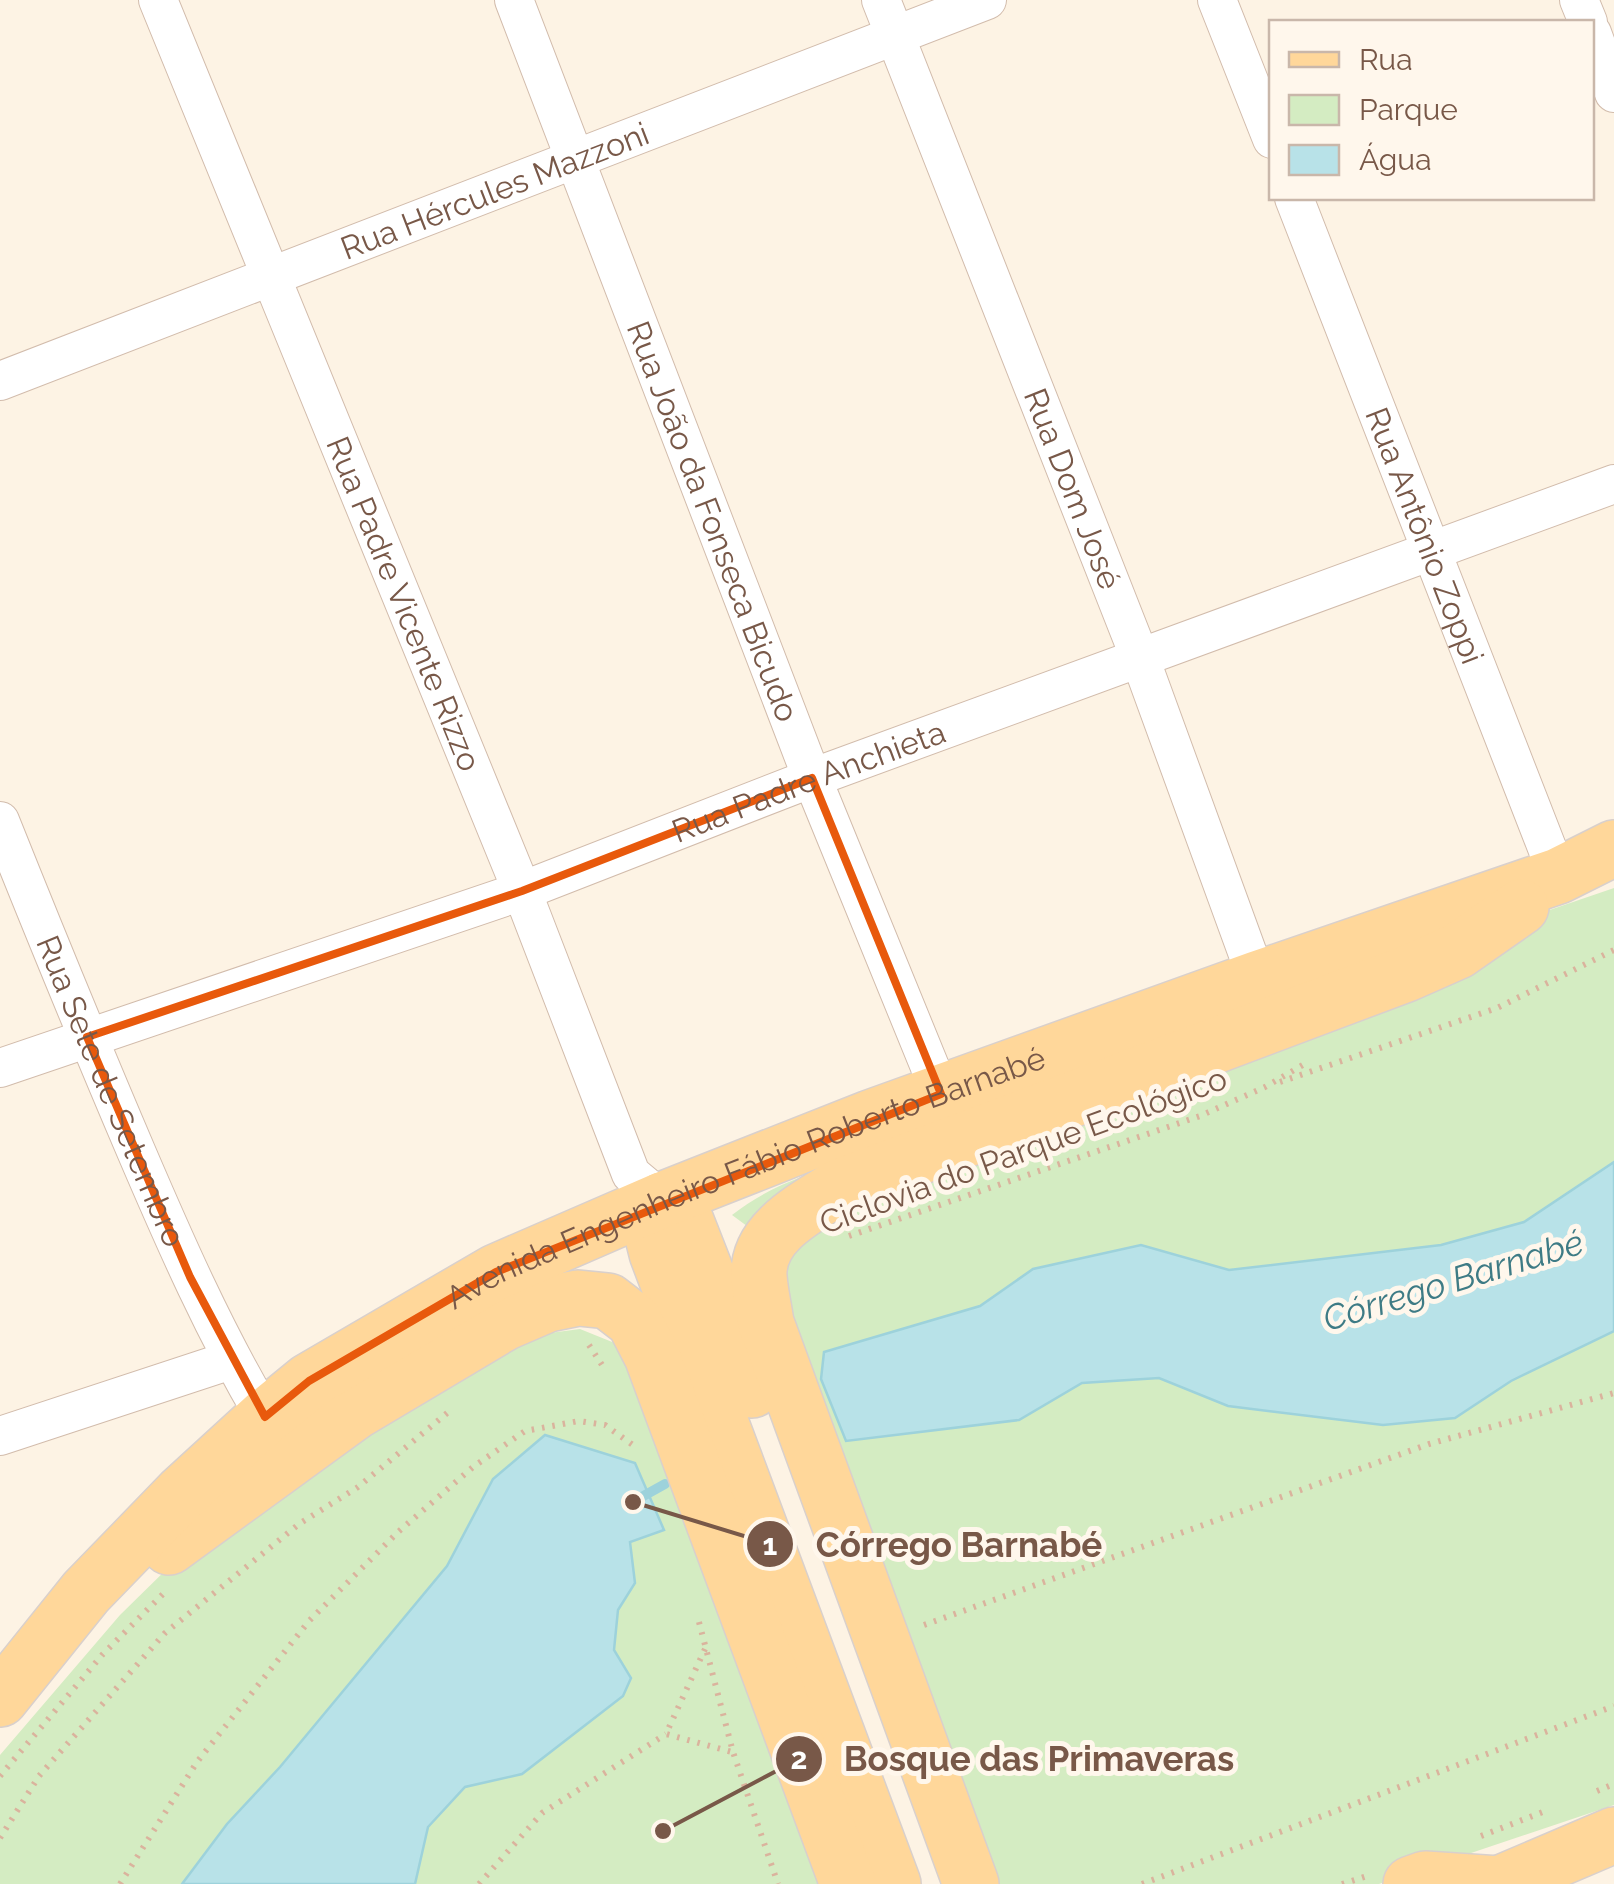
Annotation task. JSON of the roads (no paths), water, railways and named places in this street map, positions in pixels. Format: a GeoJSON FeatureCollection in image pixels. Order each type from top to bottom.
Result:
{"type":"FeatureCollection","features":[{"type":"Feature","properties":{"kind":"main road","name":"Avenida Engenheiro Fábio Roberto Barnabé"},"geometry":{"type":"LineString","coordinates":[[0,1699],[86,1592],[265,1416],[309,1381],[496,1272],[662,1200],[870,1118],[1256,979],[1558,876],[1614,848]]}},
{"type":"Feature","properties":{"kind":"main road"},"geometry":{"type":"LineString","coordinates":[[971,1884],[766,1323],[759,1272],[768,1239],[839,1187],[1458,951],[1510,917],[1558,876]]}},
{"type":"Feature","properties":{"kind":"main road"},"geometry":{"type":"LineString","coordinates":[[865,1178],[928,1128],[941,1094]]}},
{"type":"Feature","properties":{"kind":"main road"},"geometry":{"type":"LineString","coordinates":[[893,1884],[657,1253],[652,1233],[662,1200],[685,1219],[694,1239],[938,1884]]}},
{"type":"Feature","properties":{"kind":"main road"},"geometry":{"type":"LineString","coordinates":[[37,1652],[200,1522],[356,1412],[518,1317],[548,1304],[578,1298],[608,1301],[634,1321],[652,1356],[848,1884]]}},
{"type":"Feature","properties":{"kind":"main road"},"geometry":{"type":"LineString","coordinates":[[1411,1884],[1425,1879],[1499,1884],[1614,1835]]}},
{"type":"Feature","properties":{"kind":"street","name":"Rua Padre Vicente Rizzo"},"geometry":{"type":"LineString","coordinates":[[158,0],[522,891],[631,1174],[662,1200]]}},
{"type":"Feature","properties":{"kind":"street","name":"Rua João da Fonseca Bicudo"},"geometry":{"type":"LineString","coordinates":[[514,0],[812,778],[941,1094]]}},
{"type":"Feature","properties":{"kind":"street","name":"Rua Hércules Mazzoni"},"geometry":{"type":"LineString","coordinates":[[0,381],[574,159],[888,17],[987,0]]}},
{"type":"Feature","properties":{"kind":"street"},"geometry":{"type":"LineString","coordinates":[[1218,0],[1269,131]]}},
{"type":"Feature","properties":{"kind":"street","name":"Rua Dom José"},"geometry":{"type":"LineString","coordinates":[[888,17],[1140,658],[1256,979]]}},
{"type":"Feature","properties":{"kind":"street"},"geometry":{"type":"LineString","coordinates":[[1594,38],[1614,93]]}},
{"type":"Feature","properties":{"kind":"street","name":"Rua Antônio Zoppi"},"geometry":{"type":"LineString","coordinates":[[1295,200],[1558,876]]}},
{"type":"Feature","properties":{"kind":"street","name":"Rua Padre Anchieta"},"geometry":{"type":"LineString","coordinates":[[0,1068],[522,891],[812,778],[1614,484]]}},
{"type":"Feature","properties":{"kind":"street","name":"Rua Sete de Setembro"},"geometry":{"type":"LineString","coordinates":[[0,821],[87,1038],[190,1277],[231,1360],[265,1416]]}},
{"type":"Feature","properties":{"kind":"street"},"geometry":{"type":"LineString","coordinates":[[0,1436],[231,1360]]}},
{"type":"Feature","properties":{"kind":"water"},"geometry":{"type":"Polygon","coordinates":[[[1614,1162],[1614,1331],[1511,1381],[1455,1418],[1383,1425],[1228,1406],[1159,1378],[1082,1383],[1019,1420],[846,1441],[821,1379],[824,1352],[980,1306],[1033,1269],[1141,1245],[1229,1270],[1441,1245],[1524,1222],[1614,1162]]]}},
{"type":"Feature","properties":{"kind":"water"},"geometry":{"type":"Polygon","coordinates":[[[545,1435],[635,1463],[664,1530],[630,1542],[635,1583],[618,1610],[614,1650],[631,1678],[623,1696],[522,1774],[465,1787],[428,1827],[415,1884],[182,1884],[227,1824],[280,1767],[447,1566],[493,1479],[545,1435]]]}},
{"type":"Feature","properties":{"kind":"waterway","name":"Córrego Barnabé"},"geometry":{"type":"LineString","coordinates":[[638,1499],[665,1484]]}},
{"type":"Feature","properties":{"kind":"place","name":"Córrego Barnabé"},"geometry":{"type":"Point","coordinates":[633,1502]}},
{"type":"Feature","properties":{"kind":"place","name":"Bosque das Primaveras"},"geometry":{"type":"Point","coordinates":[663,1831]}}]}
